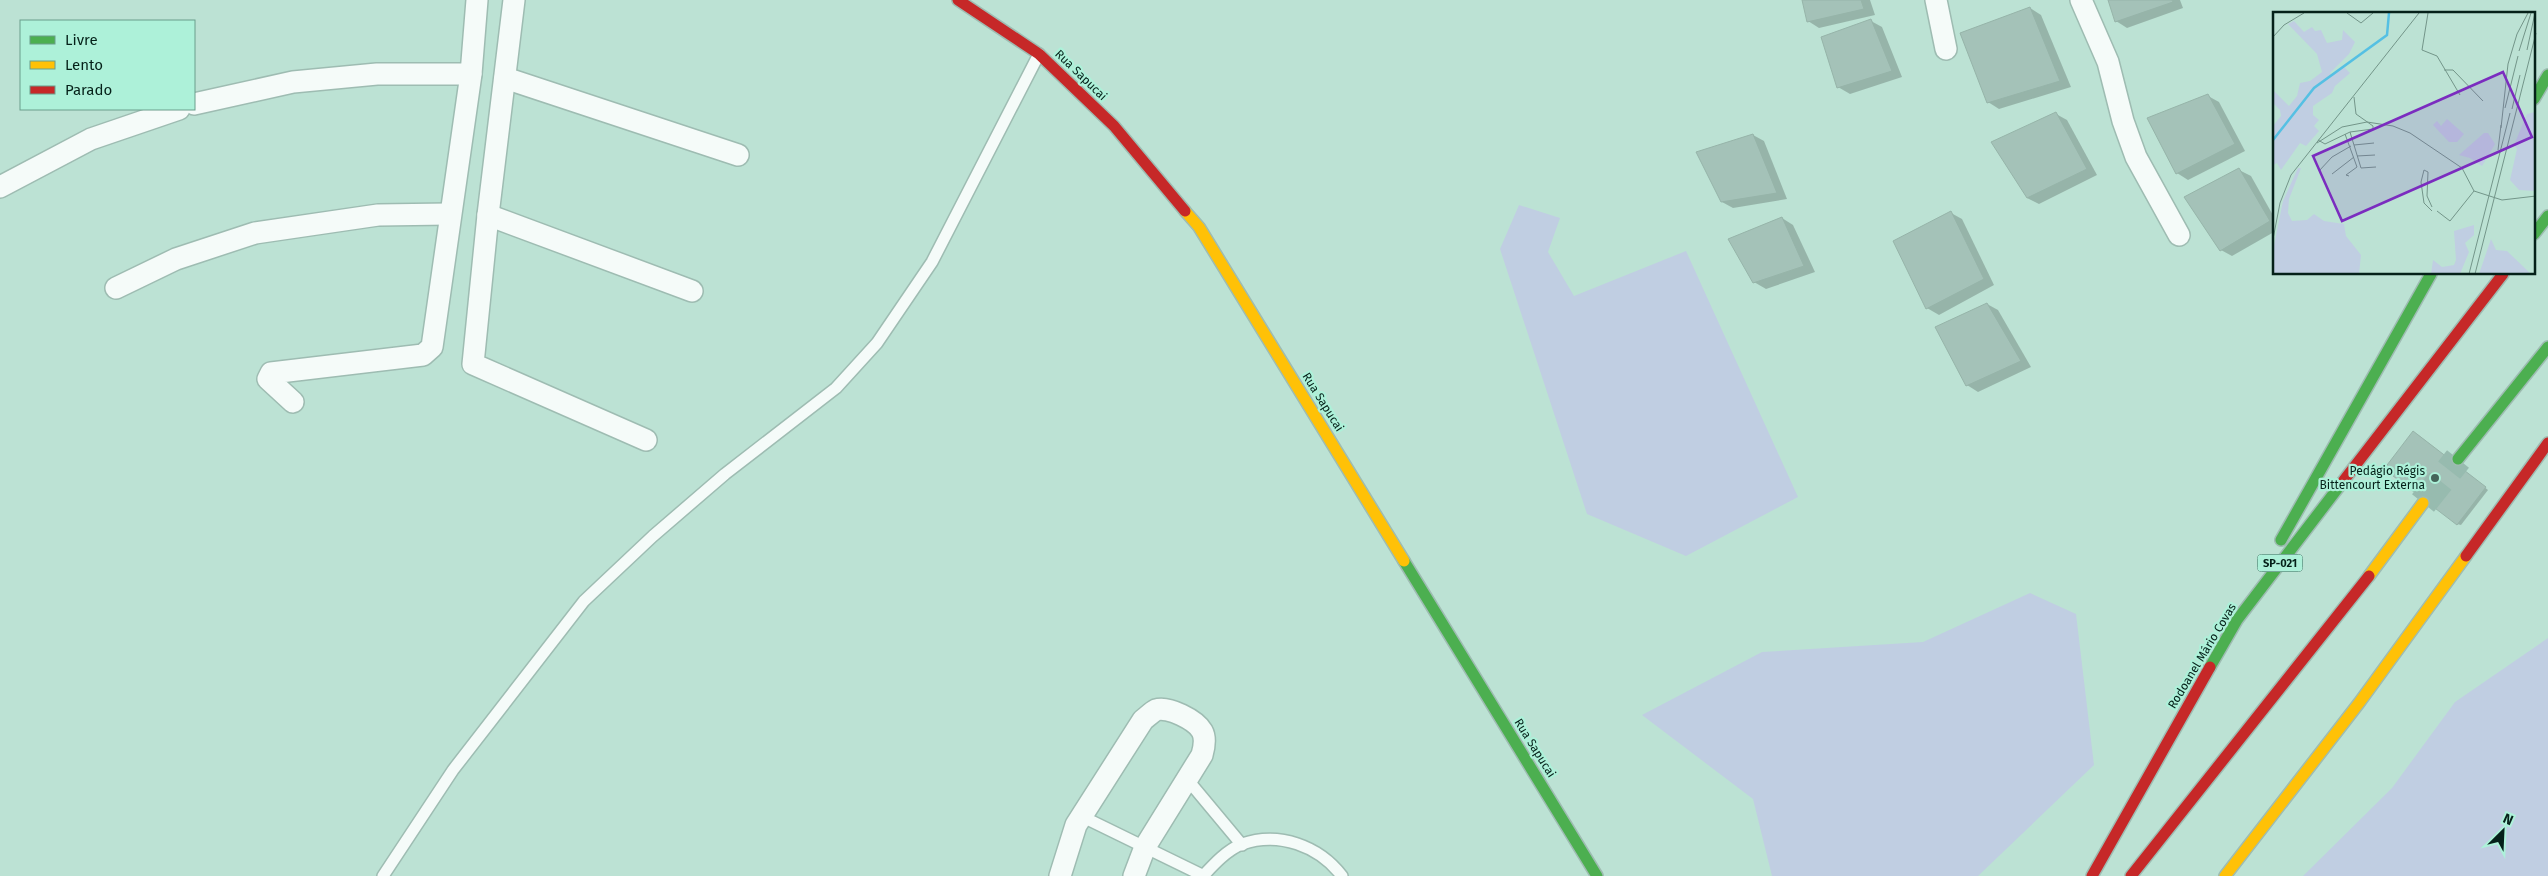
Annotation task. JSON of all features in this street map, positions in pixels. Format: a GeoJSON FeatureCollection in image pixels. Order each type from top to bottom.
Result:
{"type":"FeatureCollection","features":[{"type":"Feature","properties":{"kind":"main road","name":"Rua Sapucai"},"geometry":{"type":"LineString","coordinates":[[958,0],[1039,54],[1114,126],[1199,227],[1597,876]]}},
{"type":"Feature","properties":{"kind":"main road"},"geometry":{"type":"LineString","coordinates":[[2536,96],[2548,75]]}},
{"type":"Feature","properties":{"kind":"main road"},"geometry":{"type":"LineString","coordinates":[[2536,231],[2548,216]]}},
{"type":"Feature","properties":{"kind":"main road"},"geometry":{"type":"LineString","coordinates":[[2237,620],[2430,275]]}},
{"type":"Feature","properties":{"kind":"main road","name":"Rodoanel Mário Covas"},"geometry":{"type":"LineString","coordinates":[[2092,876],[2237,620],[2502,275]]}},
{"type":"Feature","properties":{"kind":"main road"},"geometry":{"type":"LineString","coordinates":[[2458,459],[2548,347]]}},
{"type":"Feature","properties":{"kind":"main road"},"geometry":{"type":"LineString","coordinates":[[2225,876],[2359,703],[2548,443]]}},
{"type":"Feature","properties":{"kind":"main road"},"geometry":{"type":"LineString","coordinates":[[2131,876],[2351,599],[2423,503]]}},
{"type":"Feature","properties":{"kind":"street"},"geometry":{"type":"LineString","coordinates":[[293,402],[270,381],[268,377],[271,373],[423,355],[430,351],[434,344],[449,214],[471,74],[477,0]]}},
{"type":"Feature","properties":{"kind":"street"},"geometry":{"type":"LineString","coordinates":[[514,0],[488,215],[473,364],[646,440]]}},
{"type":"Feature","properties":{"kind":"street"},"geometry":{"type":"LineString","coordinates":[[1936,0],[1946,49]]}},
{"type":"Feature","properties":{"kind":"street"},"geometry":{"type":"LineString","coordinates":[[2081,0],[2108,62],[2123,121],[2136,157],[2179,235]]}},
{"type":"Feature","properties":{"kind":"street"},"geometry":{"type":"LineString","coordinates":[[195,104],[293,82],[377,74],[471,74]]}},
{"type":"Feature","properties":{"kind":"street"},"geometry":{"type":"LineString","coordinates":[[505,78],[738,155]]}},
{"type":"Feature","properties":{"kind":"street"},"geometry":{"type":"LineString","coordinates":[[0,187],[91,139],[176,110]]}},
{"type":"Feature","properties":{"kind":"street"},"geometry":{"type":"LineString","coordinates":[[116,288],[176,259],[256,233],[378,215],[449,214]]}},
{"type":"Feature","properties":{"kind":"street"},"geometry":{"type":"LineString","coordinates":[[488,215],[692,291]]}},
{"type":"Feature","properties":{"kind":"street"},"geometry":{"type":"LineString","coordinates":[[1060,876],[1068,846],[1082,816],[1143,720],[1156,710],[1171,710],[1187,719],[1202,731],[1204,745],[1202,755],[1145,847],[1134,876]]}},
{"type":"Feature","properties":{"kind":"lane"},"geometry":{"type":"LineString","coordinates":[[383,876],[453,770],[584,601],[653,536],[725,474],[836,388],[877,343],[932,262],[1039,54]]}},
{"type":"Feature","properties":{"kind":"lane"},"geometry":{"type":"LineString","coordinates":[[1188,779],[1242,844]]}},
{"type":"Feature","properties":{"kind":"lane"},"geometry":{"type":"LineString","coordinates":[[1082,816],[1204,876],[1221,857],[1242,844],[1269,840],[1293,842],[1315,850],[1334,865],[1342,876]]}},
{"type":"Feature","properties":{"kind":"shaded area"},"geometry":{"type":"Polygon","coordinates":[[[1519,205],[1560,218],[1548,252],[1574,296],[1686,251],[1798,497],[1686,556],[1587,514],[1500,249],[1519,205]]]}},
{"type":"Feature","properties":{"kind":"shaded area"},"geometry":{"type":"Polygon","coordinates":[[[2030,593],[2076,614],[2094,765],[1978,876],[1772,876],[1753,799],[1642,715],[1762,652],[1923,642],[2030,593]]]}},
{"type":"Feature","properties":{"kind":"shaded area"},"geometry":{"type":"Polygon","coordinates":[[[2548,638],[2548,876],[2303,876],[2392,788],[2455,702],[2548,638]]]}},
{"type":"Feature","properties":{"kind":"building"},"geometry":{"type":"Polygon","coordinates":[[[1802,0],[1861,0],[1864,9],[1807,22],[1802,0]]]}},
{"type":"Feature","properties":{"kind":"building"},"geometry":{"type":"Polygon","coordinates":[[[2108,0],[2172,0],[2173,2],[2115,22],[2108,0]]]}},
{"type":"Feature","properties":{"kind":"building"},"geometry":{"type":"Polygon","coordinates":[[[2030,7],[2060,81],[1987,103],[1960,33],[2030,7]]]}},
{"type":"Feature","properties":{"kind":"building"},"geometry":{"type":"Polygon","coordinates":[[[1871,19],[1892,71],[1837,88],[1821,37],[1871,19]]]}},
{"type":"Feature","properties":{"kind":"building"},"geometry":{"type":"Polygon","coordinates":[[[2208,94],[2235,144],[2176,174],[2147,118],[2208,94]]]}},
{"type":"Feature","properties":{"kind":"building"},"geometry":{"type":"Polygon","coordinates":[[[2056,112],[2087,169],[2027,198],[1991,142],[2056,112]]]}},
{"type":"Feature","properties":{"kind":"building"},"geometry":{"type":"Polygon","coordinates":[[[1753,134],[1777,193],[1721,202],[1696,152],[1753,134]]]}},
{"type":"Feature","properties":{"kind":"building"},"geometry":{"type":"Polygon","coordinates":[[[2239,168],[2270,221],[2220,251],[2184,197],[2239,168]]]}},
{"type":"Feature","properties":{"kind":"building"},"geometry":{"type":"Polygon","coordinates":[[[1951,211],[1984,279],[1926,309],[1893,241],[1951,211]]]}},
{"type":"Feature","properties":{"kind":"building"},"geometry":{"type":"Polygon","coordinates":[[[1782,217],[1804,266],[1753,283],[1728,239],[1782,217]]]}},
{"type":"Feature","properties":{"kind":"building"},"geometry":{"type":"Polygon","coordinates":[[[1987,303],[2021,361],[1966,386],[1935,327],[1987,303]]]}},
{"type":"Feature","properties":{"kind":"building","name":"Pedágio Régis Bittencourt Externa"},"geometry":{"type":"Polygon","coordinates":[[[2413,431],[2486,487],[2457,525],[2384,469],[2413,431]]]}},
{"type":"Feature","properties":{"kind":"tunnel"},"geometry":{"type":"LineString","coordinates":[[2423,503],[2458,459]]}},
{"type":"Feature","properties":{"kind":"traffic: fast"},"geometry":{"type":"LineString","coordinates":[[2536,96],[2548,75]]}},
{"type":"Feature","properties":{"kind":"traffic: fast"},"geometry":{"type":"LineString","coordinates":[[2536,231],[2548,216]]}},
{"type":"Feature","properties":{"kind":"traffic: fast"},"geometry":{"type":"LineString","coordinates":[[2281,540],[2430,275]]}},
{"type":"Feature","properties":{"kind":"traffic: fast"},"geometry":{"type":"LineString","coordinates":[[2458,459],[2548,347]]}},
{"type":"Feature","properties":{"kind":"traffic: fast"},"geometry":{"type":"LineString","coordinates":[[2210,667],[2237,620],[2341,484]]}},
{"type":"Feature","properties":{"kind":"traffic: fast"},"geometry":{"type":"LineString","coordinates":[[1404,561],[1597,876]]}},
{"type":"Feature","properties":{"kind":"traffic: slow"},"geometry":{"type":"LineString","coordinates":[[1185,211],[1199,227],[1404,561]]}},
{"type":"Feature","properties":{"kind":"traffic: slow"},"geometry":{"type":"LineString","coordinates":[[2369,576],[2423,503]]}},
{"type":"Feature","properties":{"kind":"traffic: slow"},"geometry":{"type":"LineString","coordinates":[[2225,876],[2359,703],[2466,556]]}},
{"type":"Feature","properties":{"kind":"traffic: jam"},"geometry":{"type":"LineString","coordinates":[[958,0],[1039,54],[1114,126],[1185,211]]}},
{"type":"Feature","properties":{"kind":"traffic: jam"},"geometry":{"type":"LineString","coordinates":[[2341,484],[2502,275]]}},
{"type":"Feature","properties":{"kind":"traffic: jam"},"geometry":{"type":"LineString","coordinates":[[2466,556],[2548,443]]}},
{"type":"Feature","properties":{"kind":"traffic: jam"},"geometry":{"type":"LineString","coordinates":[[2131,876],[2369,576]]}},
{"type":"Feature","properties":{"kind":"traffic: jam"},"geometry":{"type":"LineString","coordinates":[[2092,876],[2210,667]]}},
{"type":"Feature","properties":{"kind":"place","name":"Pedágio Régis Bittencourt Externa"},"geometry":{"type":"Point","coordinates":[2435,478]}}]}
